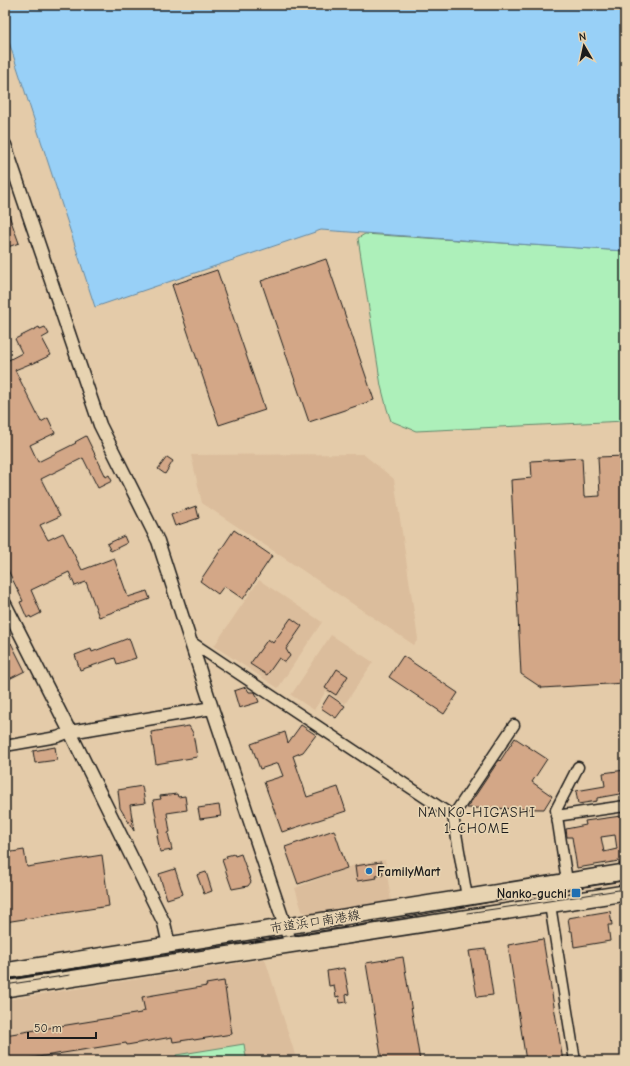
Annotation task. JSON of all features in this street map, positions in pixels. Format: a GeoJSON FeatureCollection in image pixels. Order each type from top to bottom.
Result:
{"type":"FeatureCollection","features":[{"type":"Feature","properties":{"kind":"main road","name":"市道浜口南港線"},"geometry":{"type":"LineString","coordinates":[[5,971],[625,872]]}},
{"type":"Feature","properties":{"kind":"main road","name":"市道浜口南港線"},"geometry":{"type":"LineString","coordinates":[[5,989],[625,893]]}},
{"type":"Feature","properties":{"kind":"street"},"geometry":{"type":"LineString","coordinates":[[5,144],[100,425],[158,541],[291,944]]}},
{"type":"Feature","properties":{"kind":"street"},"geometry":{"type":"LineString","coordinates":[[5,604],[164,923],[169,945]]}},
{"type":"Feature","properties":{"kind":"street"},"geometry":{"type":"LineString","coordinates":[[192,642],[453,816]]}},
{"type":"Feature","properties":{"kind":"street"},"geometry":{"type":"LineString","coordinates":[[5,746],[58,738],[70,732],[212,708]]}},
{"type":"Feature","properties":{"kind":"street"},"geometry":{"type":"LineString","coordinates":[[467,897],[453,816],[514,725]]}},
{"type":"Feature","properties":{"kind":"street"},"geometry":{"type":"LineString","coordinates":[[567,881],[556,810],[578,767]]}},
{"type":"Feature","properties":{"kind":"street"},"geometry":{"type":"LineString","coordinates":[[556,816],[625,806]]}},
{"type":"Feature","properties":{"kind":"street"},"geometry":{"type":"LineString","coordinates":[[550,905],[575,1061]]}},
{"type":"Feature","properties":{"kind":"shaded area"},"geometry":{"type":"Polygon","coordinates":[[[363,454],[394,479],[418,639],[414,645],[202,503],[191,455],[363,454]]]}},
{"type":"Feature","properties":{"kind":"shaded area"},"geometry":{"type":"Polygon","coordinates":[[[259,580],[322,622],[278,688],[214,646],[259,580]]]}},
{"type":"Feature","properties":{"kind":"shaded area"},"geometry":{"type":"Polygon","coordinates":[[[331,635],[373,662],[345,704],[326,691],[314,710],[291,695],[331,635]]]}},
{"type":"Feature","properties":{"kind":"shaded area"},"geometry":{"type":"Polygon","coordinates":[[[385,860],[391,901],[308,914],[302,911],[295,888],[357,864],[385,860]]]}},
{"type":"Feature","properties":{"kind":"shaded area"},"geometry":{"type":"Polygon","coordinates":[[[265,959],[297,1061],[5,1061],[5,1000],[265,959]]]}},
{"type":"Feature","properties":{"kind":"green space"},"geometry":{"type":"Polygon","coordinates":[[[365,234],[625,251],[625,421],[416,431],[391,421],[381,386],[358,238],[365,234]]]}},
{"type":"Feature","properties":{"kind":"green space"},"geometry":{"type":"Polygon","coordinates":[[[244,1044],[246,1057],[257,1061],[177,1061],[176,1055],[244,1044]]]}},
{"type":"Feature","properties":{"kind":"water"},"geometry":{"type":"Polygon","coordinates":[[[5,5],[625,5],[625,251],[321,230],[95,307],[5,30],[5,5]]]}},
{"type":"Feature","properties":{"kind":"building"},"geometry":{"type":"Polygon","coordinates":[[[5,207],[19,243],[5,248],[5,207]]]}},
{"type":"Feature","properties":{"kind":"building"},"geometry":{"type":"Polygon","coordinates":[[[326,259],[374,400],[309,422],[261,281],[326,259]]]}},
{"type":"Feature","properties":{"kind":"building"},"geometry":{"type":"Polygon","coordinates":[[[217,270],[265,410],[219,425],[172,285],[217,270]]]}},
{"type":"Feature","properties":{"kind":"building"},"geometry":{"type":"Polygon","coordinates":[[[39,327],[40,329],[45,327],[49,334],[42,338],[51,355],[15,370],[41,422],[48,418],[55,433],[30,445],[38,462],[76,443],[75,442],[86,436],[106,477],[109,475],[112,481],[98,488],[83,458],[41,479],[60,516],[40,525],[48,540],[63,533],[82,570],[114,558],[128,597],[147,591],[150,599],[99,617],[86,582],[75,586],[69,572],[31,590],[41,613],[31,618],[30,616],[27,618],[20,602],[23,601],[5,564],[5,362],[22,353],[15,339],[39,327]]]}},
{"type":"Feature","properties":{"kind":"building"},"geometry":{"type":"Polygon","coordinates":[[[625,456],[625,683],[542,688],[521,674],[511,480],[532,478],[531,461],[582,458],[584,497],[600,496],[598,457],[625,456]]]}},
{"type":"Feature","properties":{"kind":"building"},"geometry":{"type":"Polygon","coordinates":[[[167,457],[173,461],[165,474],[158,469],[167,457]]]}},
{"type":"Feature","properties":{"kind":"building"},"geometry":{"type":"Polygon","coordinates":[[[196,506],[199,518],[175,526],[171,515],[196,506]]]}},
{"type":"Feature","properties":{"kind":"building"},"geometry":{"type":"Polygon","coordinates":[[[234,530],[272,556],[243,599],[224,586],[218,594],[200,581],[234,530]]]}},
{"type":"Feature","properties":{"kind":"building"},"geometry":{"type":"Polygon","coordinates":[[[124,536],[127,543],[111,551],[107,544],[124,536]]]}},
{"type":"Feature","properties":{"kind":"building"},"geometry":{"type":"Polygon","coordinates":[[[291,618],[302,626],[286,649],[290,656],[285,662],[279,658],[267,675],[250,664],[268,639],[273,643],[291,618]]]}},
{"type":"Feature","properties":{"kind":"building"},"geometry":{"type":"Polygon","coordinates":[[[129,638],[136,658],[117,664],[115,658],[80,670],[75,655],[91,649],[92,652],[129,638]]]}},
{"type":"Feature","properties":{"kind":"building"},"geometry":{"type":"Polygon","coordinates":[[[11,643],[25,671],[5,681],[5,646],[11,643]]]}},
{"type":"Feature","properties":{"kind":"building"},"geometry":{"type":"Polygon","coordinates":[[[403,656],[458,693],[444,714],[389,677],[403,656]]]}},
{"type":"Feature","properties":{"kind":"building"},"geometry":{"type":"Polygon","coordinates":[[[337,669],[348,676],[336,695],[325,688],[337,669]]]}},
{"type":"Feature","properties":{"kind":"building"},"geometry":{"type":"Polygon","coordinates":[[[246,687],[249,692],[255,692],[259,702],[239,708],[234,691],[246,687]]]}},
{"type":"Feature","properties":{"kind":"building"},"geometry":{"type":"Polygon","coordinates":[[[329,695],[345,706],[336,718],[321,708],[329,695]]]}},
{"type":"Feature","properties":{"kind":"building"},"geometry":{"type":"Polygon","coordinates":[[[301,725],[316,735],[303,752],[293,756],[307,797],[338,787],[346,811],[282,832],[264,782],[283,776],[278,763],[260,769],[251,744],[285,732],[288,743],[301,725]]]}},
{"type":"Feature","properties":{"kind":"building"},"geometry":{"type":"Polygon","coordinates":[[[189,726],[193,733],[197,757],[156,764],[151,732],[189,726]]]}},
{"type":"Feature","properties":{"kind":"building"},"geometry":{"type":"Polygon","coordinates":[[[515,738],[547,759],[532,782],[552,796],[544,809],[467,808],[499,760],[500,761],[515,738]]]}},
{"type":"Feature","properties":{"kind":"building"},"geometry":{"type":"Polygon","coordinates":[[[55,747],[57,760],[35,763],[33,751],[55,747]]]}},
{"type":"Feature","properties":{"kind":"building"},"geometry":{"type":"Polygon","coordinates":[[[625,770],[625,793],[597,798],[597,801],[578,804],[576,791],[605,786],[603,773],[625,770]]]}},
{"type":"Feature","properties":{"kind":"building"},"geometry":{"type":"Polygon","coordinates":[[[142,786],[145,803],[130,805],[134,831],[120,808],[118,790],[142,786]]]}},
{"type":"Feature","properties":{"kind":"building"},"geometry":{"type":"Polygon","coordinates":[[[177,794],[178,797],[185,796],[187,810],[167,813],[170,832],[168,833],[172,850],[160,852],[157,835],[159,834],[153,800],[161,799],[160,796],[177,794]]]}},
{"type":"Feature","properties":{"kind":"building"},"geometry":{"type":"Polygon","coordinates":[[[219,805],[221,816],[200,819],[198,808],[219,805]]]}},
{"type":"Feature","properties":{"kind":"building"},"geometry":{"type":"Polygon","coordinates":[[[621,816],[625,842],[625,863],[619,864],[619,861],[577,868],[572,837],[567,837],[566,829],[586,825],[585,821],[621,816]],[[615,835],[601,837],[604,852],[617,849],[615,835]]]}},
{"type":"Feature","properties":{"kind":"building"},"geometry":{"type":"Polygon","coordinates":[[[334,830],[347,868],[298,884],[285,847],[334,830]]]}},
{"type":"Feature","properties":{"kind":"building"},"geometry":{"type":"Polygon","coordinates":[[[24,850],[27,867],[102,855],[109,906],[5,922],[5,870],[8,869],[6,853],[24,850]]]}},
{"type":"Feature","properties":{"kind":"building"},"geometry":{"type":"Polygon","coordinates":[[[234,854],[235,856],[241,854],[251,882],[248,886],[232,889],[222,860],[227,858],[226,856],[234,854]]]}},
{"type":"Feature","properties":{"kind":"building","name":"FamilyMart"},"geometry":{"type":"Polygon","coordinates":[[[381,862],[383,875],[376,876],[377,878],[357,881],[355,866],[381,862]]]}},
{"type":"Feature","properties":{"kind":"building"},"geometry":{"type":"Polygon","coordinates":[[[175,869],[183,894],[167,899],[159,874],[175,869]]]}},
{"type":"Feature","properties":{"kind":"building"},"geometry":{"type":"Polygon","coordinates":[[[206,872],[212,891],[204,894],[197,875],[206,872]]]}},
{"type":"Feature","properties":{"kind":"building"},"geometry":{"type":"Polygon","coordinates":[[[610,911],[612,925],[608,925],[610,941],[574,947],[572,931],[570,931],[568,918],[610,911]]]}},
{"type":"Feature","properties":{"kind":"building"},"geometry":{"type":"Polygon","coordinates":[[[543,939],[563,1061],[526,1061],[508,945],[543,939]]]}},
{"type":"Feature","properties":{"kind":"building"},"geometry":{"type":"Polygon","coordinates":[[[486,949],[493,995],[477,997],[469,951],[486,949]]]}},
{"type":"Feature","properties":{"kind":"building"},"geometry":{"type":"Polygon","coordinates":[[[403,957],[420,1061],[382,1061],[366,963],[403,957]]]}},
{"type":"Feature","properties":{"kind":"building"},"geometry":{"type":"Polygon","coordinates":[[[344,968],[349,994],[346,995],[347,1002],[340,1003],[339,996],[336,997],[334,985],[329,986],[327,971],[344,968]]]}},
{"type":"Feature","properties":{"kind":"building"},"geometry":{"type":"Polygon","coordinates":[[[224,981],[232,1034],[173,1042],[172,1037],[127,1045],[126,1043],[5,1061],[5,1035],[141,1013],[145,1011],[142,997],[207,986],[206,984],[224,981]]]}},
{"type":"Feature","properties":{"kind":"tram line"},"geometry":{"type":"LineString","coordinates":[[5,979],[353,926],[535,894],[625,880]]}},
{"type":"Feature","properties":{"kind":"tram line"},"geometry":{"type":"LineString","coordinates":[[467,913],[625,889]]}},
{"type":"Feature","properties":{"kind":"tram line"},"geometry":{"type":"LineString","coordinates":[[5,985],[70,975]]}},
{"type":"Feature","properties":{"kind":"place","name":"FamilyMart"},"geometry":{"type":"Point","coordinates":[369,871]}},
{"type":"Feature","properties":{"kind":"place","name":"Nanko-guchi"},"geometry":{"type":"Point","coordinates":[576,893]}},
{"type":"Feature","properties":{"kind":"district","name":"NANKO-HIGASHI 1-CHOME"},"geometry":{"type":"Point","coordinates":[477,820]}}]}
